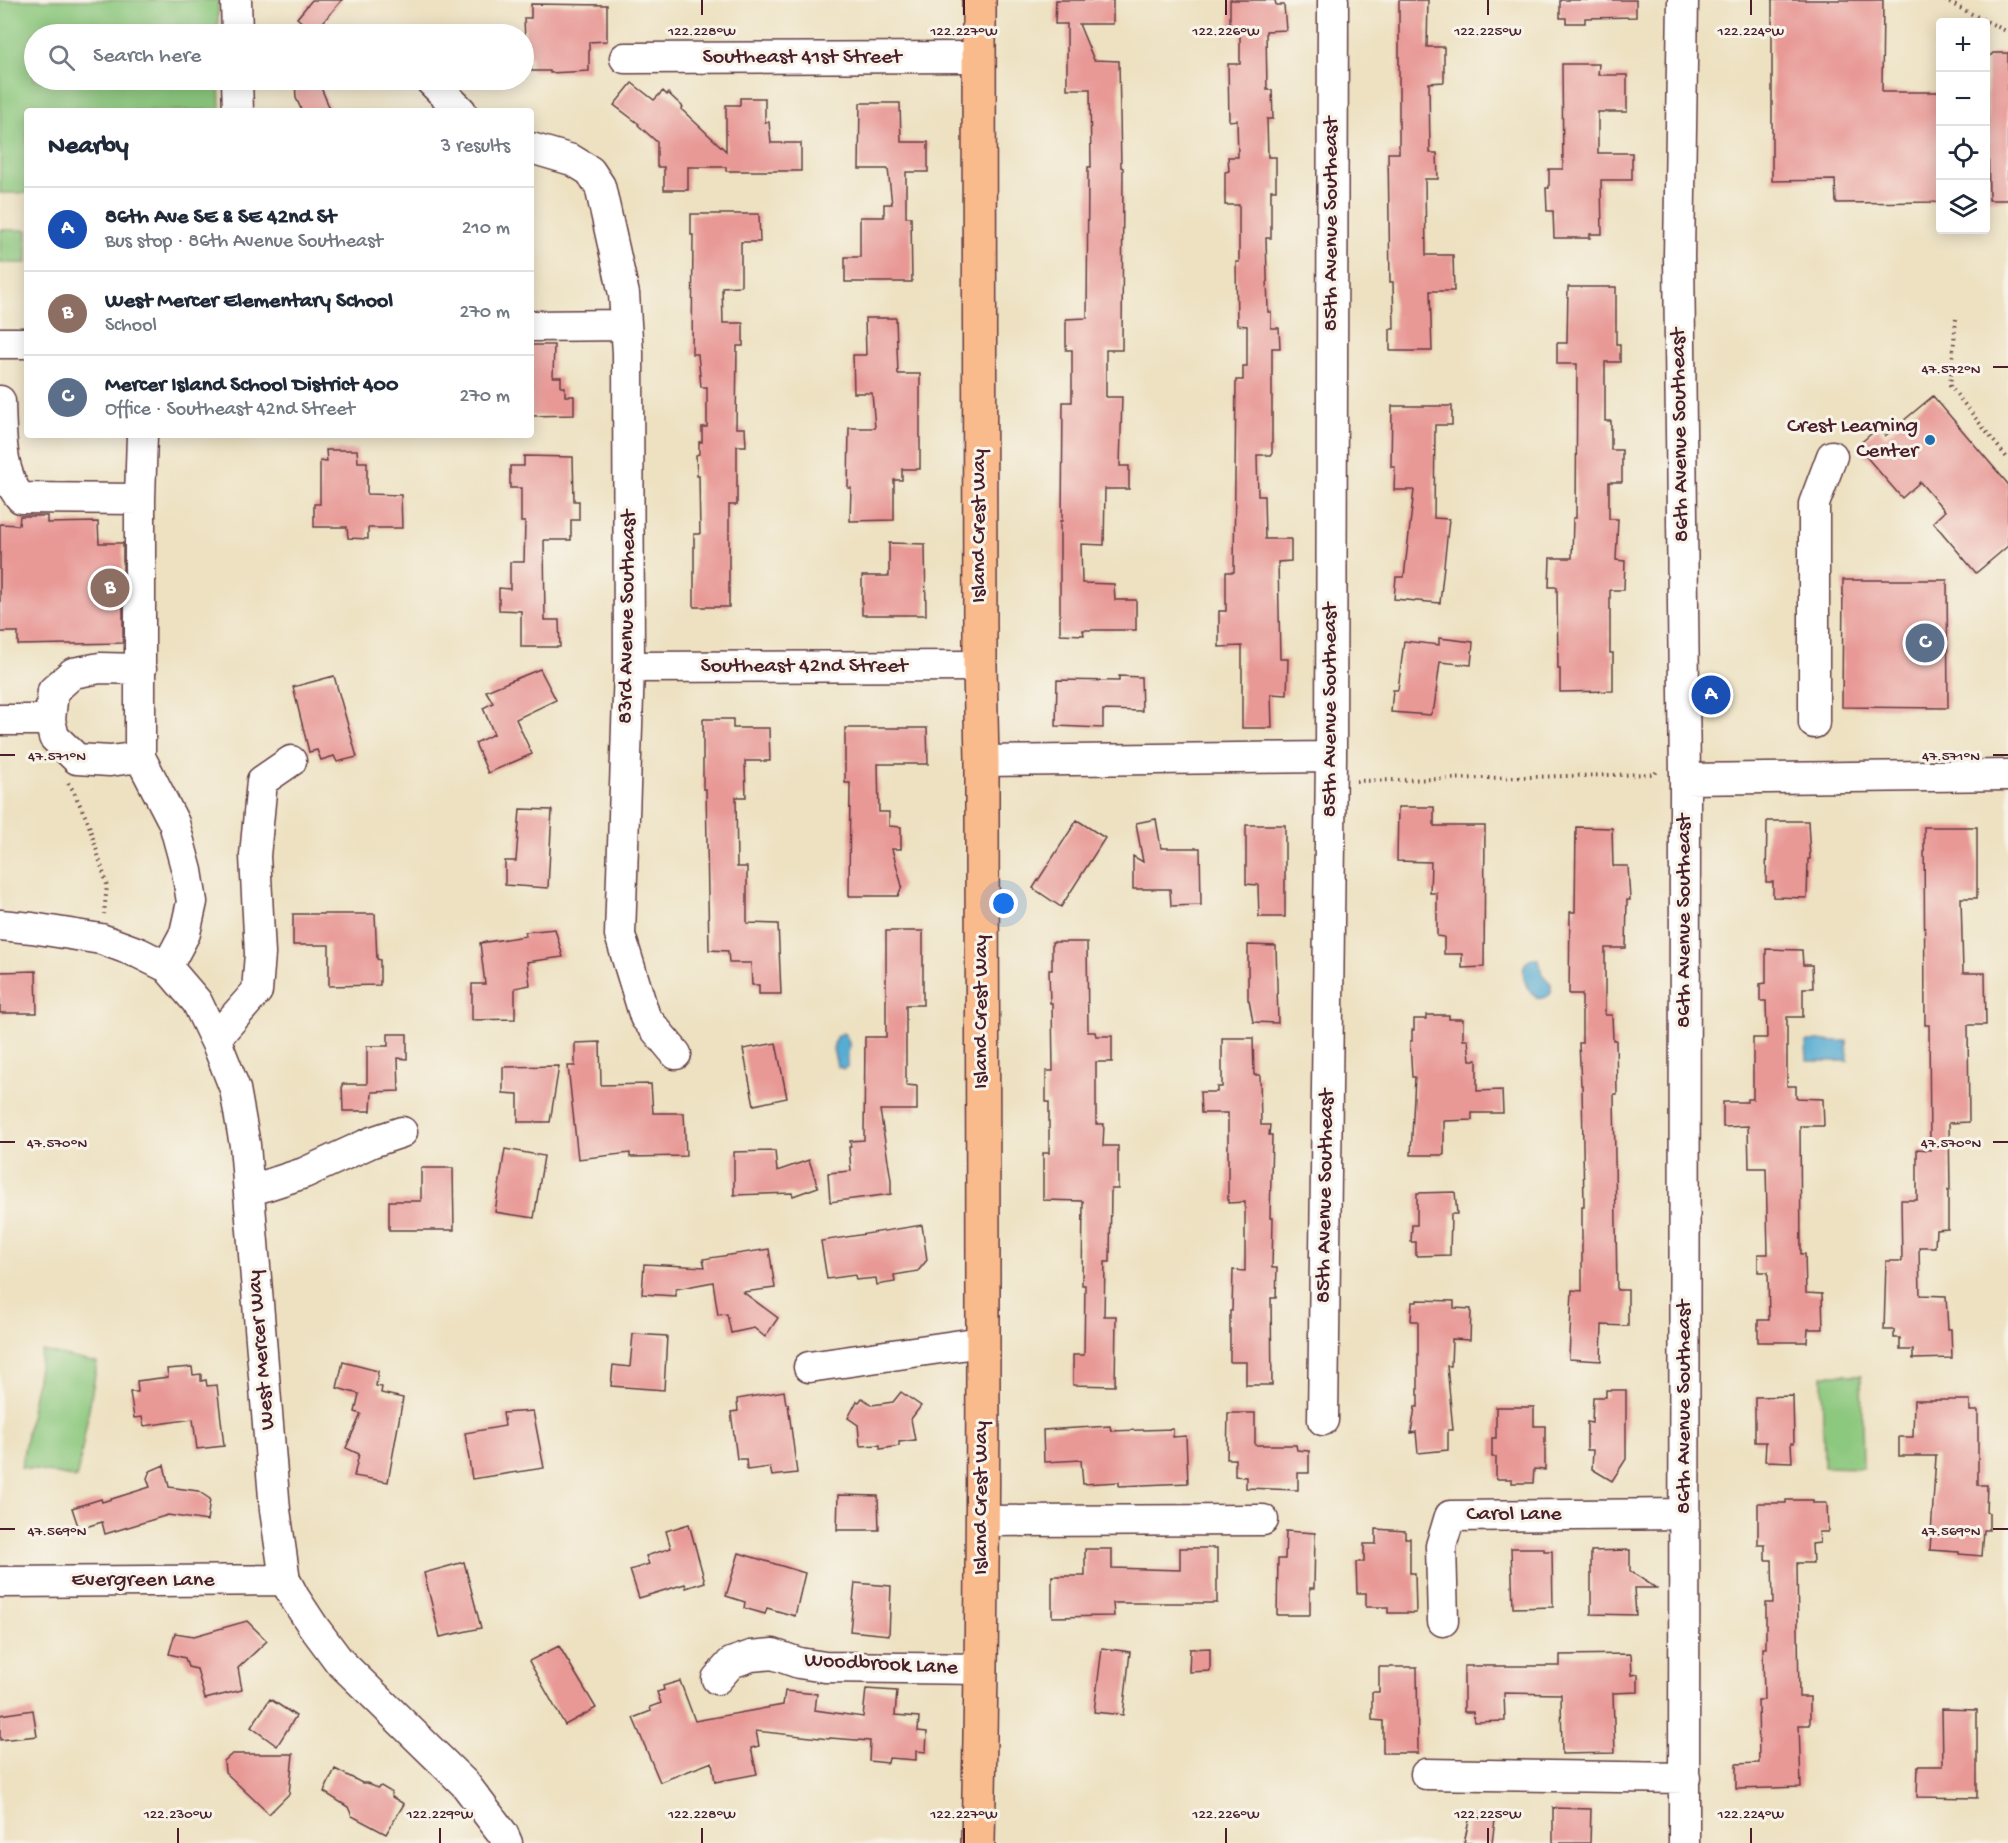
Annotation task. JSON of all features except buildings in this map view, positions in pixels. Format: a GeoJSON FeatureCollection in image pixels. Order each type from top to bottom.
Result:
{"type":"FeatureCollection","features":[{"type":"Feature","properties":{"kind":"main road","name":"Island Crest Way"},"geometry":{"type":"LineString","coordinates":[[978,1843],[982,1668],[979,0]]}},
{"type":"Feature","properties":{"kind":"street"},"geometry":{"type":"LineString","coordinates":[[236,0],[237,24]]}},
{"type":"Feature","properties":{"kind":"street","name":"85th Avenue Southeast"},"geometry":{"type":"LineString","coordinates":[[1323,1420],[1331,769],[1333,0]]}},
{"type":"Feature","properties":{"kind":"street","name":"86th Avenue Southeast"},"geometry":{"type":"LineString","coordinates":[[1683,0],[1672,772],[1684,1514],[1684,1843]]}},
{"type":"Feature","properties":{"kind":"street","name":"Southeast 41st Street"},"geometry":{"type":"LineString","coordinates":[[626,58],[979,57]]}},
{"type":"Feature","properties":{"kind":"street"},"geometry":{"type":"LineString","coordinates":[[237,90],[238,108]]}},
{"type":"Feature","properties":{"kind":"street"},"geometry":{"type":"LineString","coordinates":[[440,90],[458,108]]}},
{"type":"Feature","properties":{"kind":"street","name":"83rd Avenue Southeast"},"geometry":{"type":"LineString","coordinates":[[534,149],[572,160],[590,171],[600,186],[624,294],[628,353],[629,667],[620,935],[645,1017],[676,1054]]}},
{"type":"Feature","properties":{"kind":"street"},"geometry":{"type":"LineString","coordinates":[[534,326],[627,325]]}},
{"type":"Feature","properties":{"kind":"street"},"geometry":{"type":"LineString","coordinates":[[0,343],[24,343]]}},
{"type":"Feature","properties":{"kind":"street"},"geometry":{"type":"LineString","coordinates":[[0,401],[1,450],[5,477],[21,498],[140,499]]}},
{"type":"Feature","properties":{"kind":"street"},"geometry":{"type":"LineString","coordinates":[[142,438],[140,757],[174,823],[187,870],[192,902],[185,933],[167,967]]}},
{"type":"Feature","properties":{"kind":"street"},"geometry":{"type":"LineString","coordinates":[[1814,723],[1814,504],[1832,456]]}},
{"type":"Feature","properties":{"kind":"street","name":"Southeast 42nd Street"},"geometry":{"type":"LineString","coordinates":[[629,667],[980,666]]}},
{"type":"Feature","properties":{"kind":"street"},"geometry":{"type":"LineString","coordinates":[[140,757],[110,761],[77,759],[54,737],[50,720],[53,691],[73,673],[100,668],[141,669]]}},
{"type":"Feature","properties":{"kind":"street"},"geometry":{"type":"LineString","coordinates":[[0,720],[50,720]]}},
{"type":"Feature","properties":{"kind":"street"},"geometry":{"type":"LineString","coordinates":[[982,760],[1331,769]]}},
{"type":"Feature","properties":{"kind":"street"},"geometry":{"type":"LineString","coordinates":[[215,1039],[257,991],[260,954],[255,856],[262,781],[291,761]]}},
{"type":"Feature","properties":{"kind":"street"},"geometry":{"type":"LineString","coordinates":[[1672,772],[2008,775]]}},
{"type":"Feature","properties":{"kind":"street","name":"West Mercer Way"},"geometry":{"type":"LineString","coordinates":[[0,925],[101,939],[139,953],[167,967],[196,1002],[215,1039],[235,1089],[245,1145],[275,1510],[285,1580],[313,1626],[339,1661],[465,1784],[503,1834],[507,1843]]}},
{"type":"Feature","properties":{"kind":"street"},"geometry":{"type":"LineString","coordinates":[[249,1191],[303,1173],[372,1142],[402,1132]]}},
{"type":"Feature","properties":{"kind":"street"},"geometry":{"type":"LineString","coordinates":[[809,1367],[982,1342]]}},
{"type":"Feature","properties":{"kind":"street","name":"Carol Lane"},"geometry":{"type":"LineString","coordinates":[[1443,1621],[1441,1546],[1450,1516],[1684,1514]]}},
{"type":"Feature","properties":{"kind":"street"},"geometry":{"type":"LineString","coordinates":[[982,1521],[1263,1520]]}},
{"type":"Feature","properties":{"kind":"street","name":"Evergreen Lane"},"geometry":{"type":"LineString","coordinates":[[0,1582],[285,1580]]}},
{"type":"Feature","properties":{"kind":"street","name":"Woodbrook Lane"},"geometry":{"type":"LineString","coordinates":[[717,1679],[731,1664],[751,1656],[773,1654],[799,1663],[825,1667],[982,1668]]}},
{"type":"Feature","properties":{"kind":"street"},"geometry":{"type":"LineString","coordinates":[[1426,1774],[1684,1778]]}},
{"type":"Feature","properties":{"kind":"path"},"geometry":{"type":"LineString","coordinates":[[1944,0],[2008,32]]}},
{"type":"Feature","properties":{"kind":"path"},"geometry":{"type":"LineString","coordinates":[[1956,319],[1950,386],[2008,459]]}},
{"type":"Feature","properties":{"kind":"path"},"geometry":{"type":"LineString","coordinates":[[1331,769],[1655,774],[1672,772]]}},
{"type":"Feature","properties":{"kind":"path"},"geometry":{"type":"LineString","coordinates":[[66,781],[73,790],[88,822],[107,885],[101,939]]}},
{"type":"Feature","properties":{"kind":"green space"},"geometry":{"type":"Polygon","coordinates":[[[0,0],[218,0],[218,24],[24,24],[24,90],[219,90],[220,108],[24,108],[24,193],[0,193],[0,0]]]}},
{"type":"Feature","properties":{"kind":"green space"},"geometry":{"type":"Polygon","coordinates":[[[0,230],[24,230],[24,263],[0,263],[0,230]]]}},
{"type":"Feature","properties":{"kind":"green space"},"geometry":{"type":"Polygon","coordinates":[[[42,1351],[97,1363],[77,1478],[21,1467],[42,1351]]]}},
{"type":"Feature","properties":{"kind":"green space"},"geometry":{"type":"Polygon","coordinates":[[[1822,1375],[1861,1375],[1863,1468],[1824,1467],[1822,1375]]]}},
{"type":"Feature","properties":{"kind":"water"},"geometry":{"type":"Polygon","coordinates":[[[1533,958],[1538,959],[1542,974],[1551,984],[1551,993],[1544,998],[1531,993],[1524,977],[1526,962],[1533,958]]]}},
{"type":"Feature","properties":{"kind":"water"},"geometry":{"type":"Polygon","coordinates":[[[842,1033],[846,1035],[850,1046],[848,1066],[843,1069],[837,1066],[833,1049],[836,1037],[842,1033]]]}},
{"type":"Feature","properties":{"kind":"water"},"geometry":{"type":"Polygon","coordinates":[[[1847,1041],[1848,1061],[1807,1061],[1806,1042],[1847,1041]]]}},
{"type":"Feature","properties":{"kind":"place","name":"Crest Learning Center"},"geometry":{"type":"Point","coordinates":[1930,440]}},
{"type":"Feature","properties":{"kind":"place","name":"West Mercer Elementary School"},"geometry":{"type":"Point","coordinates":[110,588]}},
{"type":"Feature","properties":{"kind":"place","name":"Mercer Island School District 400"},"geometry":{"type":"Point","coordinates":[1925,643]}},
{"type":"Feature","properties":{"kind":"place","name":"86th Ave SE & SE 42nd St"},"geometry":{"type":"Point","coordinates":[1711,695]}}]}
